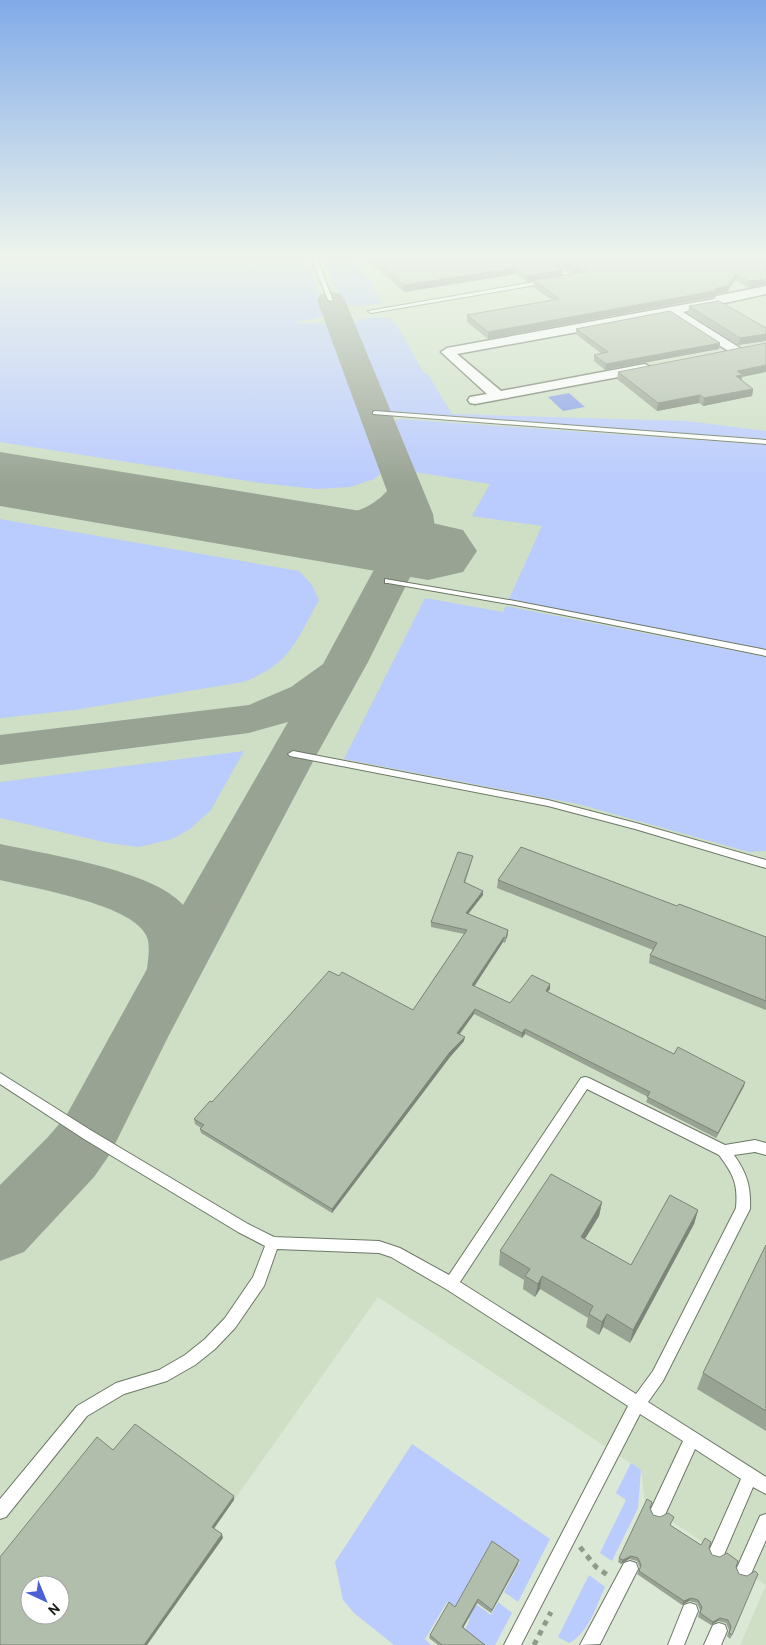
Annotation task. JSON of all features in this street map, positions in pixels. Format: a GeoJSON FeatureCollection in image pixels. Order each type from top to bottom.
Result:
{"type":"FeatureCollection","features":[{"type":"Feature","properties":{"kind":"street"},"geometry":{"type":"LineString","coordinates":[[498,396],[447,352],[558,332]]}},
{"type":"Feature","properties":{"kind":"street"},"geometry":{"type":"LineString","coordinates":[[705,332],[735,351]]}},
{"type":"Feature","properties":{"kind":"street"},"geometry":{"type":"LineString","coordinates":[[718,354],[750,348]]}},
{"type":"Feature","properties":{"kind":"street"},"geometry":{"type":"LineString","coordinates":[[475,400],[661,365]]}},
{"type":"Feature","properties":{"kind":"lane"},"geometry":{"type":"LineString","coordinates":[[375,413],[766,442]]}},
{"type":"Feature","properties":{"kind":"lane"},"geometry":{"type":"LineString","coordinates":[[388,581],[515,603],[766,653]]}},
{"type":"Feature","properties":{"kind":"lane"},"geometry":{"type":"LineString","coordinates":[[293,754],[548,803],[636,826],[766,864]]}},
{"type":"Feature","properties":{"kind":"lane"},"geometry":{"type":"LineString","coordinates":[[0,1078],[88,1135],[243,1228],[273,1243],[379,1248],[395,1252],[451,1284],[766,1486]]}},
{"type":"Feature","properties":{"kind":"lane"},"geometry":{"type":"LineString","coordinates":[[451,1284],[585,1082],[724,1151],[737,1168],[745,1186],[743,1209],[658,1376],[637,1405],[512,1645]]}},
{"type":"Feature","properties":{"kind":"lane"},"geometry":{"type":"LineString","coordinates":[[724,1151],[755,1146],[766,1149]]}},
{"type":"Feature","properties":{"kind":"lane"},"geometry":{"type":"LineString","coordinates":[[0,1511],[82,1411],[121,1388],[162,1376],[190,1360],[210,1344],[230,1323],[259,1281],[273,1243]]}},
{"type":"Feature","properties":{"kind":"lane"},"geometry":{"type":"LineString","coordinates":[[658,1512],[692,1439]]}},
{"type":"Feature","properties":{"kind":"lane"},"geometry":{"type":"LineString","coordinates":[[717,1551],[750,1476]]}},
{"type":"Feature","properties":{"kind":"lane"},"geometry":{"type":"LineString","coordinates":[[744,1570],[766,1522]]}},
{"type":"Feature","properties":{"kind":"lane"},"geometry":{"type":"LineString","coordinates":[[588,1645],[594,1638],[630,1569]]}},
{"type":"Feature","properties":{"kind":"lane"},"geometry":{"type":"LineString","coordinates":[[676,1645],[690,1611]]}},
{"type":"Feature","properties":{"kind":"path"},"geometry":{"type":"LineString","coordinates":[[567,1539],[582,1549],[596,1567],[621,1585]]}},
{"type":"Feature","properties":{"kind":"shaded area"},"geometry":{"type":"Polygon","coordinates":[[[0,332],[766,332],[766,1585],[645,1503],[641,1470],[378,1297],[213,1530],[223,1538],[147,1645],[0,1645],[0,332]]]}},
{"type":"Feature","properties":{"kind":"shaded area"},"geometry":{"type":"Polygon","coordinates":[[[0,332],[333,332],[383,471],[374,479],[350,487],[317,489],[260,483],[0,442],[0,332]]]}},
{"type":"Feature","properties":{"kind":"shaded area"},"geometry":{"type":"Polygon","coordinates":[[[354,332],[400,332],[424,373],[427,373],[452,414],[687,421],[766,431],[766,439],[391,412],[384,407],[354,332]]]}},
{"type":"Feature","properties":{"kind":"shaded area"},"geometry":{"type":"Polygon","coordinates":[[[569,393],[585,407],[563,411],[548,397],[569,393]]]}},
{"type":"Feature","properties":{"kind":"shaded area"},"geometry":{"type":"Polygon","coordinates":[[[401,419],[766,445],[766,649],[693,637],[509,599],[542,526],[472,516],[490,484],[409,471],[391,424],[401,419]]]}},
{"type":"Feature","properties":{"kind":"shaded area"},"geometry":{"type":"Polygon","coordinates":[[[0,519],[299,571],[312,585],[319,600],[297,639],[282,659],[271,668],[243,682],[74,710],[0,718],[0,519]]]}},
{"type":"Feature","properties":{"kind":"shaded area"},"geometry":{"type":"Polygon","coordinates":[[[425,598],[503,612],[506,606],[766,657],[766,851],[749,852],[578,804],[344,759],[425,598]]]}},
{"type":"Feature","properties":{"kind":"shaded area"},"geometry":{"type":"Polygon","coordinates":[[[244,751],[211,810],[190,829],[172,839],[139,847],[108,843],[0,818],[0,782],[244,751]]]}},
{"type":"Feature","properties":{"kind":"shaded area"},"geometry":{"type":"Polygon","coordinates":[[[412,1444],[550,1539],[518,1602],[504,1592],[520,1562],[491,1542],[462,1594],[491,1615],[498,1602],[512,1613],[495,1645],[484,1645],[465,1630],[470,1619],[447,1602],[425,1639],[431,1645],[394,1645],[354,1613],[343,1600],[335,1562],[412,1444]]]}},
{"type":"Feature","properties":{"kind":"shaded area"},"geometry":{"type":"Polygon","coordinates":[[[631,1463],[641,1470],[638,1508],[612,1561],[600,1553],[626,1500],[616,1493],[631,1463]]]}},
{"type":"Feature","properties":{"kind":"shaded area"},"geometry":{"type":"Polygon","coordinates":[[[589,1575],[605,1587],[587,1626],[576,1639],[569,1643],[558,1637],[589,1575]]]}},
{"type":"Feature","properties":{"kind":"shaded area"},"geometry":{"type":"Polygon","coordinates":[[[766,1585],[766,1645],[740,1645],[766,1585]]]}},
{"type":"Feature","properties":{"kind":"building"},"geometry":{"type":"Polygon","coordinates":[[[580,332],[702,332],[720,343],[606,364],[594,355],[608,352],[580,332]]]}},
{"type":"Feature","properties":{"kind":"building"},"geometry":{"type":"Polygon","coordinates":[[[730,332],[766,332],[766,334],[740,338],[730,332]]]}},
{"type":"Feature","properties":{"kind":"building"},"geometry":{"type":"Polygon","coordinates":[[[766,343],[766,365],[737,371],[743,375],[736,376],[753,389],[704,398],[700,395],[658,403],[618,372],[766,343]]]}},
{"type":"Feature","properties":{"kind":"building"},"geometry":{"type":"Polygon","coordinates":[[[521,847],[677,906],[679,904],[766,937],[766,1001],[650,955],[657,943],[498,880],[521,847]]]}},
{"type":"Feature","properties":{"kind":"building"},"geometry":{"type":"Polygon","coordinates":[[[458,852],[473,856],[464,882],[483,891],[466,913],[508,930],[506,938],[504,937],[472,985],[510,1003],[532,975],[550,984],[546,991],[674,1054],[678,1047],[745,1082],[718,1133],[647,1097],[650,1092],[525,1029],[522,1033],[475,1009],[457,1033],[465,1037],[450,1052],[332,1209],[200,1129],[204,1125],[194,1119],[210,1101],[212,1102],[329,971],[339,976],[342,972],[413,1010],[467,930],[431,922],[458,852]]]}},
{"type":"Feature","properties":{"kind":"building"},"geometry":{"type":"Polygon","coordinates":[[[551,1174],[602,1202],[581,1237],[631,1265],[670,1195],[698,1210],[633,1330],[607,1314],[602,1322],[589,1314],[593,1306],[542,1276],[538,1284],[525,1276],[530,1269],[500,1251],[551,1174]]]}},
{"type":"Feature","properties":{"kind":"building"},"geometry":{"type":"Polygon","coordinates":[[[766,1245],[766,1411],[703,1373],[766,1245]]]}},
{"type":"Feature","properties":{"kind":"building"},"geometry":{"type":"Polygon","coordinates":[[[135,1424],[234,1496],[212,1527],[222,1534],[144,1645],[0,1645],[0,1557],[97,1437],[113,1450],[135,1424]]]}},
{"type":"Feature","properties":{"kind":"building"},"geometry":{"type":"Polygon","coordinates":[[[647,1499],[652,1502],[650,1508],[653,1515],[660,1517],[668,1513],[674,1517],[670,1525],[701,1545],[705,1538],[711,1542],[709,1548],[712,1555],[720,1557],[727,1553],[738,1561],[736,1567],[739,1574],[747,1576],[755,1571],[758,1574],[732,1635],[729,1633],[731,1627],[728,1620],[720,1618],[713,1622],[700,1613],[702,1607],[698,1600],[691,1598],[684,1601],[639,1571],[641,1565],[638,1558],[631,1556],[623,1560],[619,1558],[647,1499]]]}},
{"type":"Feature","properties":{"kind":"building"},"geometry":{"type":"Polygon","coordinates":[[[492,1541],[519,1560],[492,1610],[478,1599],[462,1627],[485,1645],[442,1645],[430,1635],[449,1602],[455,1607],[492,1541]]]}},
{"type":"Feature","properties":{"kind":"taxiway"},"geometry":{"type":"LineString","coordinates":[[175,970],[293,754],[346,662],[416,527],[414,514],[343,332]]}},
{"type":"Feature","properties":{"kind":"taxiway"},"geometry":{"type":"LineString","coordinates":[[308,531],[362,523],[385,512],[405,492]]}},
{"type":"Feature","properties":{"kind":"taxiway"},"geometry":{"type":"LineString","coordinates":[[0,750],[249,719],[296,703],[327,683],[336,674]]}},
{"type":"Feature","properties":{"kind":"taxiway"},"geometry":{"type":"LineString","coordinates":[[0,862],[120,891],[143,901],[160,914],[171,928],[176,944],[175,970]]}},
{"type":"Feature","properties":{"kind":"taxiway"},"geometry":{"type":"LineString","coordinates":[[0,1230],[71,1157],[88,1135],[175,970]]}},
{"type":"Feature","properties":{"kind":"runway"},"geometry":{"type":"LineString","coordinates":[[0,479],[428,551]]}}]}
